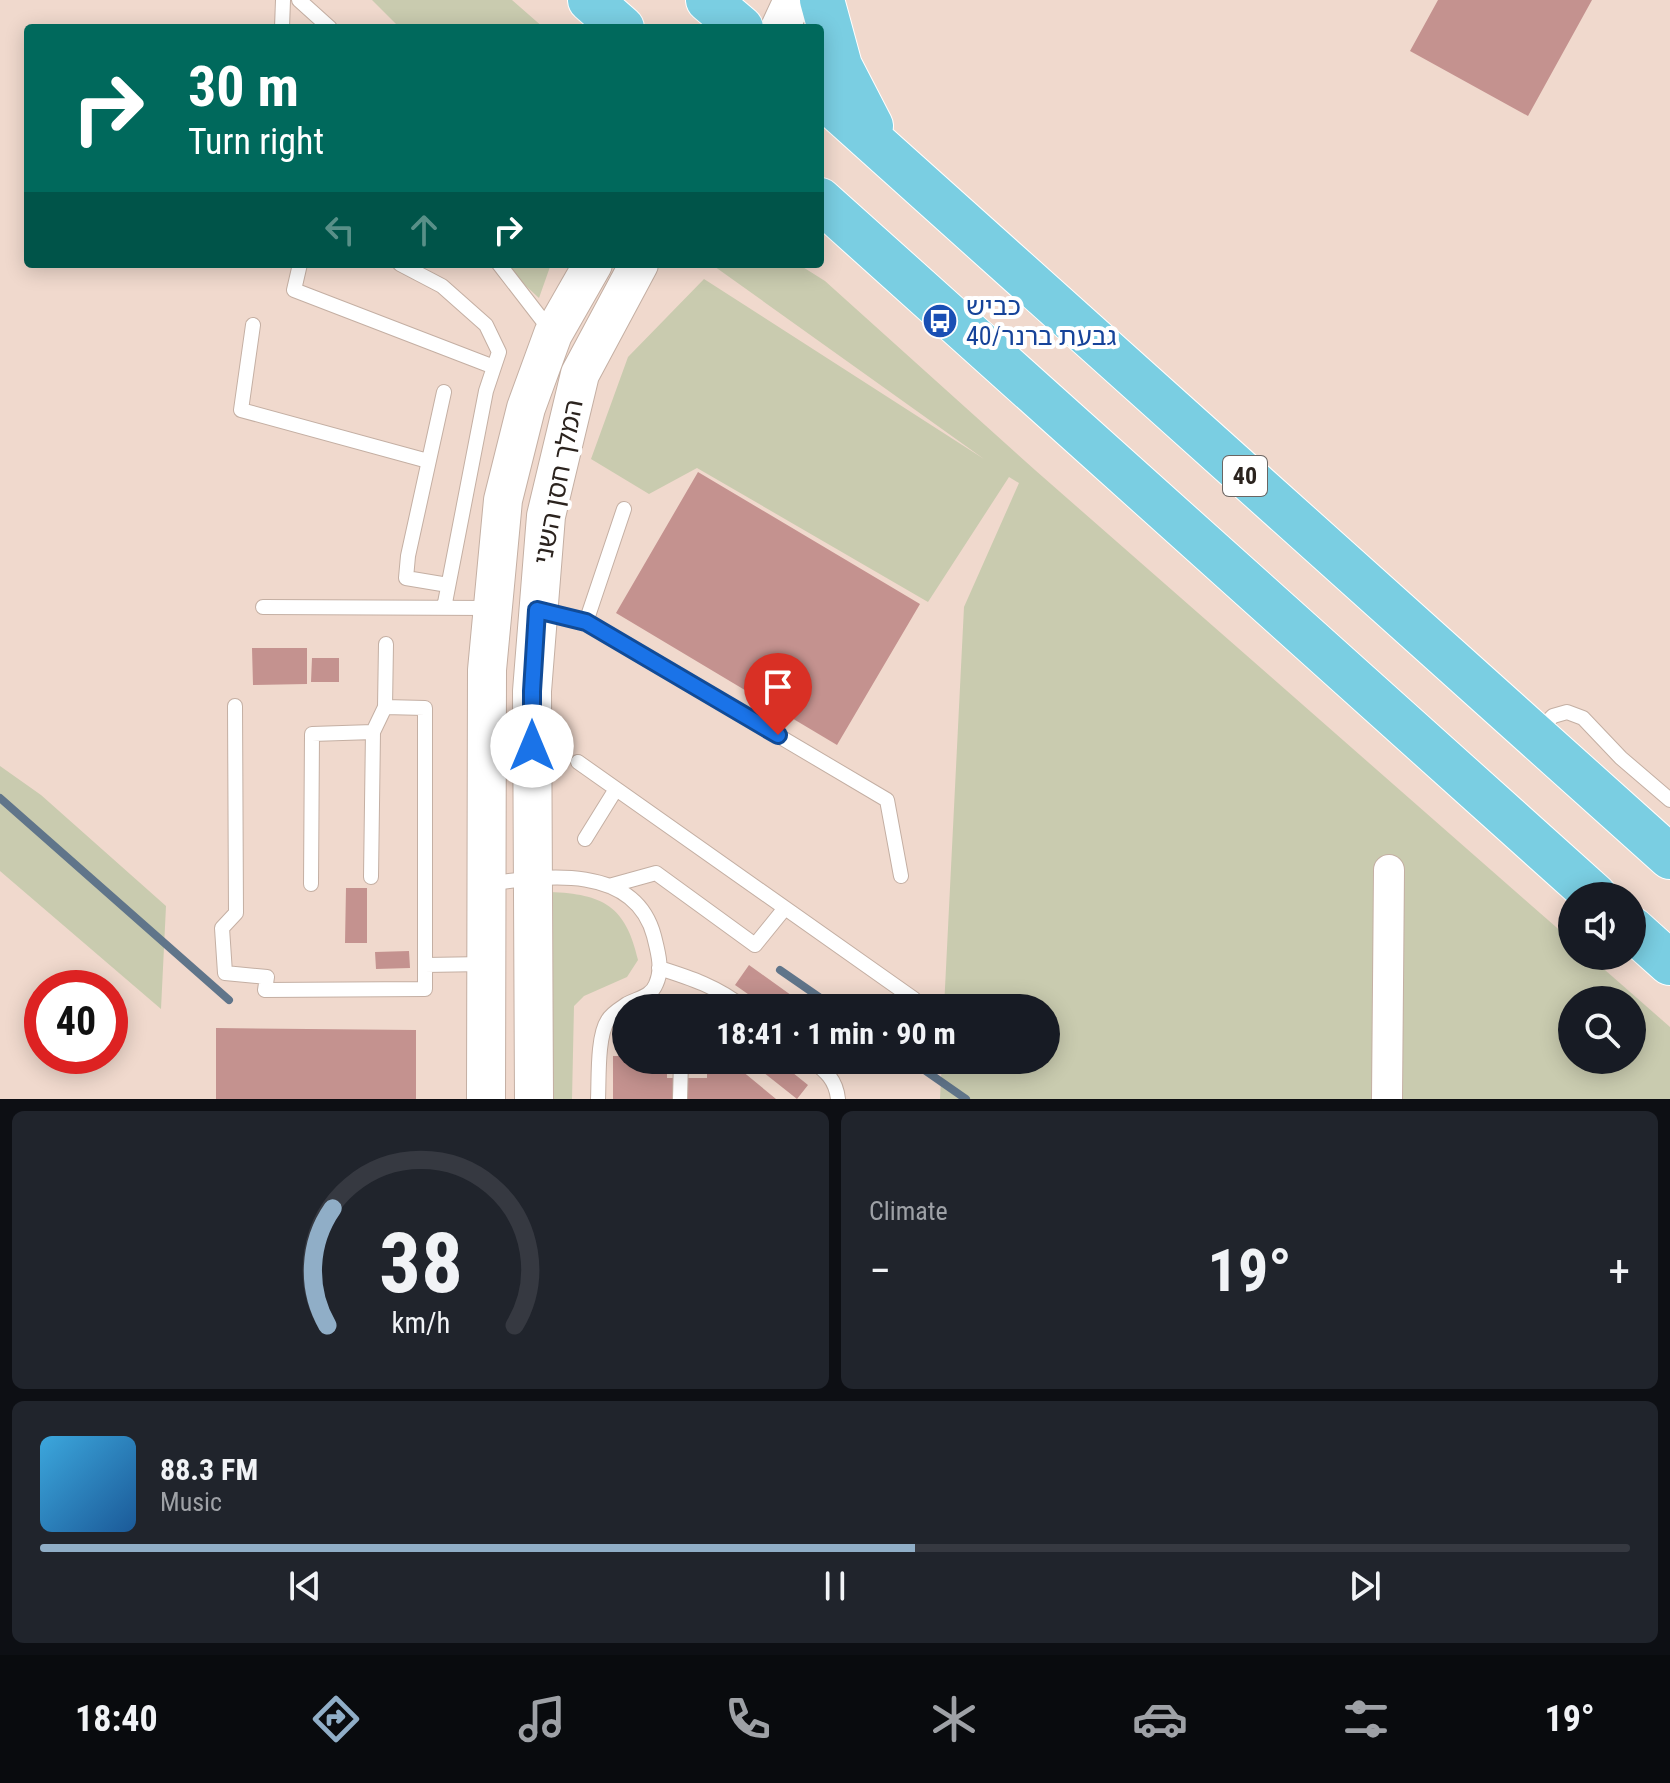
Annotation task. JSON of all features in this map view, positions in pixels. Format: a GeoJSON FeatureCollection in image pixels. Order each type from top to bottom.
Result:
{"type":"FeatureCollection","features":[{"type":"Feature","properties":{"kind":"highway"},"geometry":{"type":"LineString","coordinates":[[581,0],[596,24]]}},
{"type":"Feature","properties":{"kind":"highway"},"geometry":{"type":"LineString","coordinates":[[590,0],[617,24]]}},
{"type":"Feature","properties":{"kind":"highway"},"geometry":{"type":"LineString","coordinates":[[822,0],[831,39],[849,88],[890,153],[907,172]]}},
{"type":"Feature","properties":{"kind":"highway","name":"40"},"geometry":{"type":"LineString","coordinates":[[824,98],[1670,857]]}},
{"type":"Feature","properties":{"kind":"highway"},"geometry":{"type":"LineString","coordinates":[[824,204],[1579,882]]}},
{"type":"Feature","properties":{"kind":"highway"},"geometry":{"type":"LineString","coordinates":[[824,220],[859,235]]}},
{"type":"Feature","properties":{"kind":"highway"},"geometry":{"type":"LineString","coordinates":[[1646,942],[1670,963]]}},
{"type":"Feature","properties":{"kind":"street"},"geometry":{"type":"LineString","coordinates":[[782,24],[793,0]]}},
{"type":"Feature","properties":{"kind":"street","name":"המלך חסן השני"},"geometry":{"type":"LineString","coordinates":[[486,1099],[487,670],[503,500],[526,408],[553,334],[591,268]]}},
{"type":"Feature","properties":{"kind":"street","name":"המלך חסן השני"},"geometry":{"type":"LineString","coordinates":[[534,1099],[532,691],[546,516],[580,374],[637,268]]}},
{"type":"Feature","properties":{"kind":"street"},"geometry":{"type":"LineString","coordinates":[[1387,1099],[1389,870]]}},
{"type":"Feature","properties":{"kind":"lane"},"geometry":{"type":"LineString","coordinates":[[282,24],[283,0]]}},
{"type":"Feature","properties":{"kind":"lane"},"geometry":{"type":"LineString","coordinates":[[299,0],[326,24]]}},
{"type":"Feature","properties":{"kind":"lane"},"geometry":{"type":"LineString","coordinates":[[299,268],[294,290],[494,367]]}},
{"type":"Feature","properties":{"kind":"lane"},"geometry":{"type":"LineString","coordinates":[[408,268],[442,286],[486,325],[499,352],[486,391],[444,608]]}},
{"type":"Feature","properties":{"kind":"lane"},"geometry":{"type":"LineString","coordinates":[[502,268],[553,334]]}},
{"type":"Feature","properties":{"kind":"lane"},"geometry":{"type":"LineString","coordinates":[[253,325],[241,410],[428,461]]}},
{"type":"Feature","properties":{"kind":"lane"},"geometry":{"type":"LineString","coordinates":[[444,392],[408,556],[406,578],[448,585]]}},
{"type":"Feature","properties":{"kind":"lane"},"geometry":{"type":"LineString","coordinates":[[586,622],[624,509]]}},
{"type":"Feature","properties":{"kind":"lane"},"geometry":{"type":"LineString","coordinates":[[263,607],[492,608]]}},
{"type":"Feature","properties":{"kind":"lane"},"geometry":{"type":"LineString","coordinates":[[537,610],[586,622],[887,800],[901,876]]}},
{"type":"Feature","properties":{"kind":"lane"},"geometry":{"type":"LineString","coordinates":[[371,877],[373,732],[385,707],[386,644]]}},
{"type":"Feature","properties":{"kind":"lane"},"geometry":{"type":"LineString","coordinates":[[235,706],[236,913],[222,928],[225,973],[267,977],[265,990],[425,989],[425,708],[385,707]]}},
{"type":"Feature","properties":{"kind":"lane"},"geometry":{"type":"LineString","coordinates":[[1534,735],[1553,716],[1567,712],[1583,718],[1621,758],[1670,800]]}},
{"type":"Feature","properties":{"kind":"lane"},"geometry":{"type":"LineString","coordinates":[[311,884],[312,734],[373,732]]}},
{"type":"Feature","properties":{"kind":"lane"},"geometry":{"type":"LineString","coordinates":[[578,762],[907,994]]}},
{"type":"Feature","properties":{"kind":"lane"},"geometry":{"type":"LineString","coordinates":[[585,839],[616,789]]}},
{"type":"Feature","properties":{"kind":"lane"},"geometry":{"type":"LineString","coordinates":[[609,886],[656,873],[755,945],[785,908]]}},
{"type":"Feature","properties":{"kind":"lane"},"geometry":{"type":"LineString","coordinates":[[487,885],[533,877],[586,878],[609,886],[632,900],[652,926],[660,958],[658,982],[650,994]]}},
{"type":"Feature","properties":{"kind":"lane"},"geometry":{"type":"LineString","coordinates":[[425,965],[487,963]]}},
{"type":"Feature","properties":{"kind":"lane"},"geometry":{"type":"LineString","coordinates":[[659,968],[699,980],[726,994]]}},
{"type":"Feature","properties":{"kind":"lane"},"geometry":{"type":"LineString","coordinates":[[598,1099],[603,1033],[608,1018],[612,1016]]}},
{"type":"Feature","properties":{"kind":"lane"},"geometry":{"type":"LineString","coordinates":[[680,1099],[681,1074]]}},
{"type":"Feature","properties":{"kind":"lane"},"geometry":{"type":"LineString","coordinates":[[828,1074],[836,1086],[838,1099]]}},
{"type":"Feature","properties":{"kind":"green space"},"geometry":{"type":"Polygon","coordinates":[[[372,0],[512,0],[539,24],[396,24],[372,0]]]}},
{"type":"Feature","properties":{"kind":"green space"},"geometry":{"type":"Polygon","coordinates":[[[506,268],[550,268],[539,298],[506,268]]]}},
{"type":"Feature","properties":{"kind":"green space"},"geometry":{"type":"Polygon","coordinates":[[[717,268],[804,268],[825,281],[1035,470],[1558,929],[1558,970],[1605,970],[1623,986],[1558,986],[1558,1074],[1646,1074],[1646,1006],[1670,1027],[1670,1099],[940,1099],[941,1074],[1060,1074],[1060,994],[945,994],[964,607],[1019,483],[1009,477],[928,602],[697,468],[649,494],[591,459],[628,357],[704,279],[984,459],[717,268]]]}},
{"type":"Feature","properties":{"kind":"green space"},"geometry":{"type":"Polygon","coordinates":[[[0,766],[41,795],[166,906],[161,1009],[128,981],[128,970],[116,970],[0,871],[0,766]]]}},
{"type":"Feature","properties":{"kind":"green space"},"geometry":{"type":"Polygon","coordinates":[[[550,892],[584,896],[609,906],[627,927],[638,960],[627,977],[584,996],[574,1006],[572,1099],[550,1099],[550,892]]]}},
{"type":"Feature","properties":{"kind":"building"},"geometry":{"type":"Polygon","coordinates":[[[1438,0],[1592,0],[1528,116],[1410,51],[1438,0]]]}},
{"type":"Feature","properties":{"kind":"building"},"geometry":{"type":"Polygon","coordinates":[[[698,472],[920,604],[837,745],[616,613],[698,472]]]}},
{"type":"Feature","properties":{"kind":"building"},"geometry":{"type":"Polygon","coordinates":[[[252,648],[307,648],[307,684],[253,685],[252,648]]]}},
{"type":"Feature","properties":{"kind":"building"},"geometry":{"type":"Polygon","coordinates":[[[312,658],[339,658],[339,682],[311,682],[312,658]]]}},
{"type":"Feature","properties":{"kind":"building"},"geometry":{"type":"Polygon","coordinates":[[[346,888],[367,888],[367,943],[345,943],[346,888]]]}},
{"type":"Feature","properties":{"kind":"building"},"geometry":{"type":"Polygon","coordinates":[[[409,951],[410,968],[376,969],[375,952],[409,951]]]}},
{"type":"Feature","properties":{"kind":"building"},"geometry":{"type":"Polygon","coordinates":[[[749,965],[789,994],[748,994],[735,985],[749,965]]]}},
{"type":"Feature","properties":{"kind":"building"},"geometry":{"type":"Polygon","coordinates":[[[216,1028],[416,1030],[416,1099],[216,1099],[216,1028]]]}},
{"type":"Feature","properties":{"kind":"building"},"geometry":{"type":"Polygon","coordinates":[[[613,1074],[707,1078],[707,1074],[746,1074],[776,1099],[613,1099],[613,1074]]]}},
{"type":"Feature","properties":{"kind":"building"},"geometry":{"type":"Polygon","coordinates":[[[766,1074],[794,1074],[808,1085],[797,1099],[766,1074]]]}},
{"type":"Feature","properties":{"kind":"waterway"},"geometry":{"type":"LineString","coordinates":[[0,798],[229,1000]]}},
{"type":"Feature","properties":{"kind":"waterway"},"geometry":{"type":"LineString","coordinates":[[780,970],[815,994]]}},
{"type":"Feature","properties":{"kind":"waterway"},"geometry":{"type":"LineString","coordinates":[[930,1074],[966,1099]]}},
{"type":"Feature","properties":{"kind":"place","name":"כביש 40/גבעת ברנר"},"geometry":{"type":"Point","coordinates":[940,321]}},
{"type":"Feature","properties":{"kind":"route"},"geometry":{"type":"LineString","coordinates":[[532,746],[537,610],[586,622],[778,735]]}}]}
